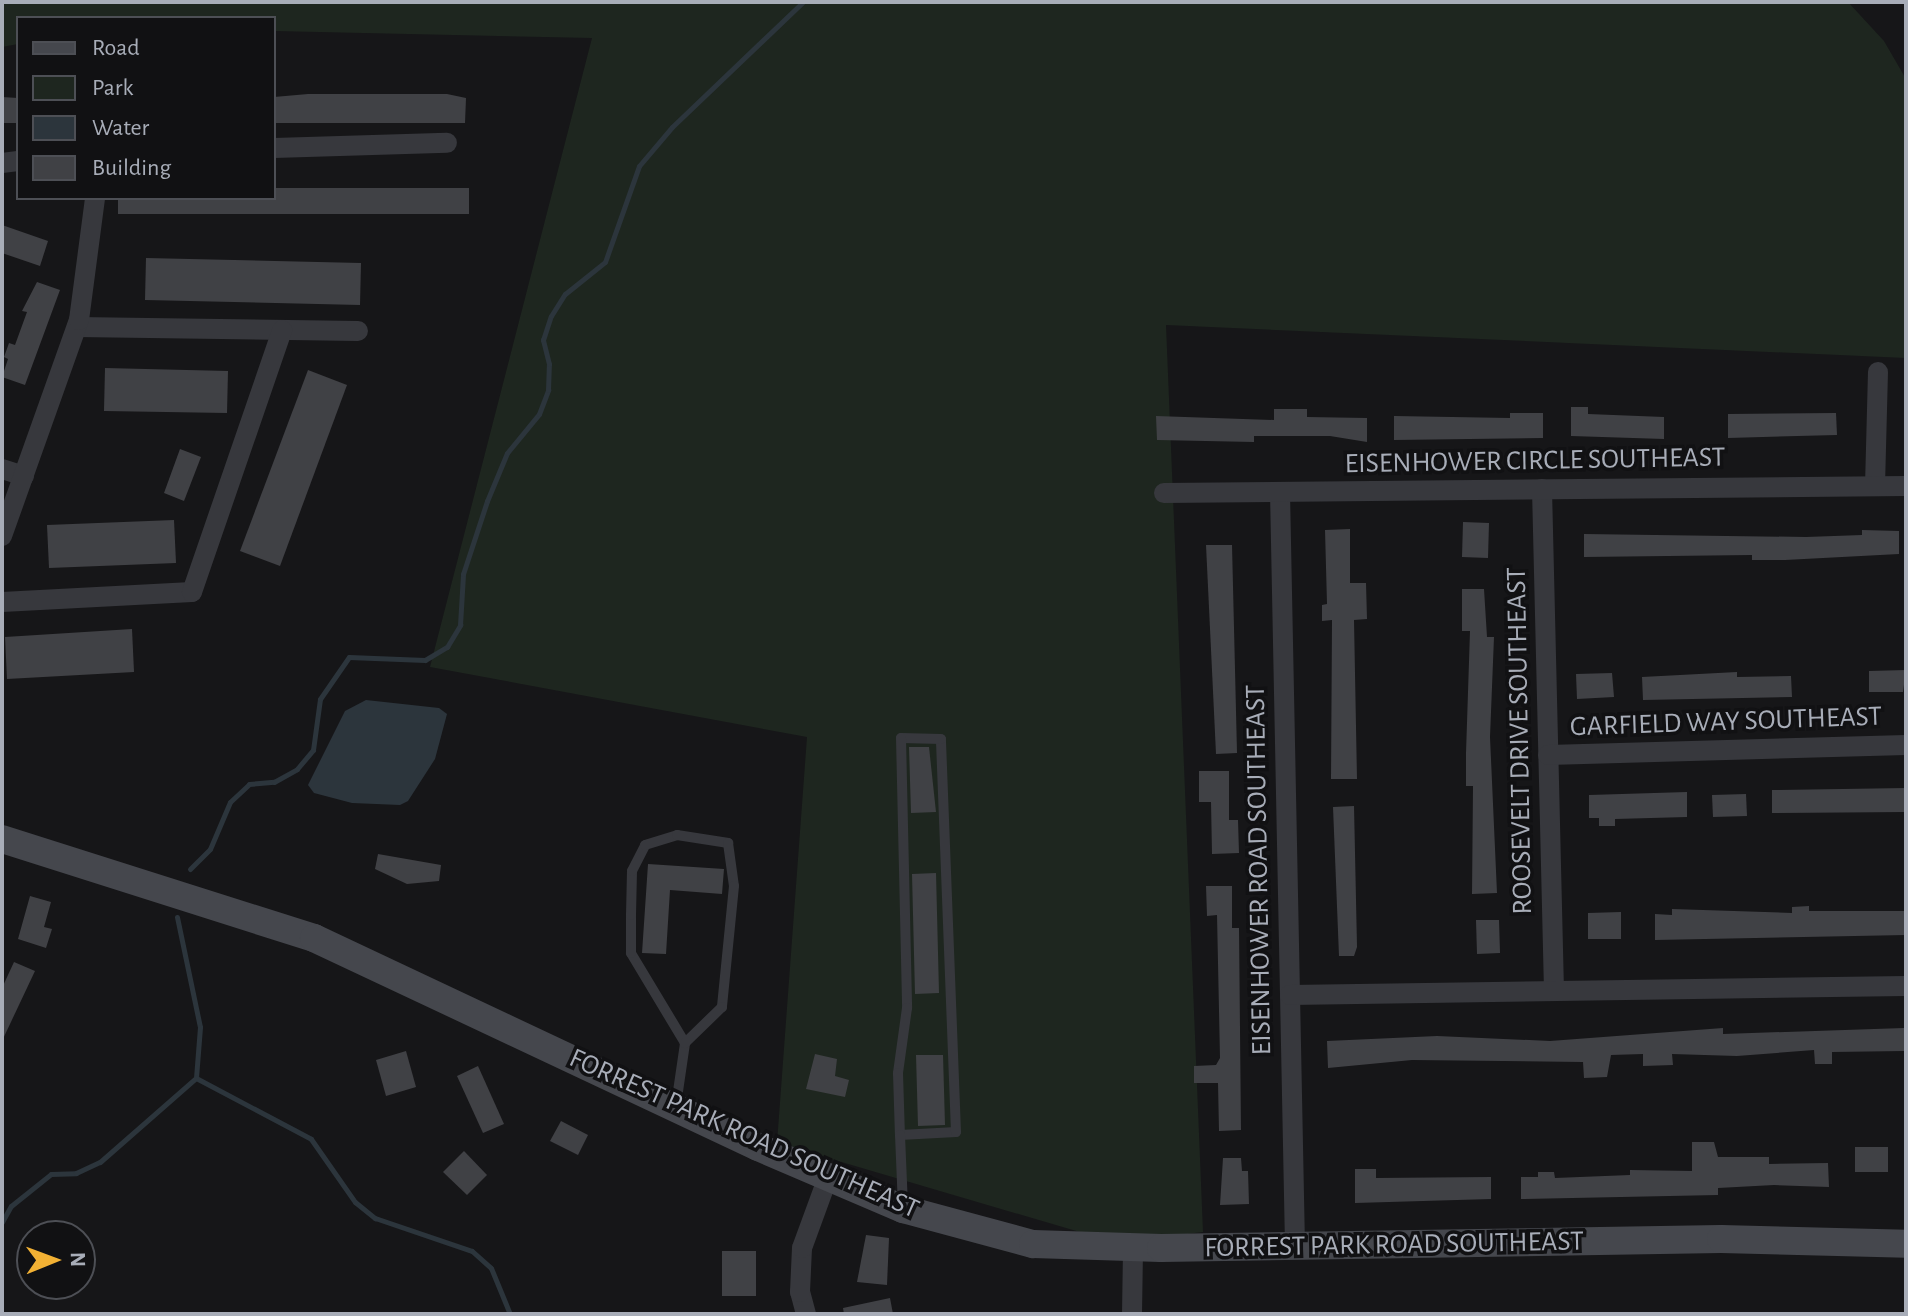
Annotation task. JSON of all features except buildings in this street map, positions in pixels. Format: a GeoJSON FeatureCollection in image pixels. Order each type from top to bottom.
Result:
{"type":"FeatureCollection","features":[{"type":"Feature","properties":{"kind":"street"},"geometry":{"type":"LineString","coordinates":[[276,148],[447,143]]}},
{"type":"Feature","properties":{"kind":"street"},"geometry":{"type":"LineString","coordinates":[[2,536],[77,327],[95,200]]}},
{"type":"Feature","properties":{"kind":"street"},"geometry":{"type":"LineString","coordinates":[[77,327],[358,331]]}},
{"type":"Feature","properties":{"kind":"street"},"geometry":{"type":"LineString","coordinates":[[2,602],[192,592],[282,330]]}},
{"type":"Feature","properties":{"kind":"street"},"geometry":{"type":"LineString","coordinates":[[1875,486],[1878,372]]}},
{"type":"Feature","properties":{"kind":"street"},"geometry":{"type":"LineString","coordinates":[[2,469],[24,476]]}},
{"type":"Feature","properties":{"kind":"street","name":"EISENHOWER CIRCLE SOUTHEAST"},"geometry":{"type":"LineString","coordinates":[[1164,493],[1906,486]]}},
{"type":"Feature","properties":{"kind":"street","name":"ROOSEVELT DRIVE SOUTHEAST"},"geometry":{"type":"LineString","coordinates":[[1542,489],[1554,991]]}},
{"type":"Feature","properties":{"kind":"street","name":"EISENHOWER ROAD SOUTHEAST"},"geometry":{"type":"LineString","coordinates":[[1280,492],[1295,1246]]}},
{"type":"Feature","properties":{"kind":"street","name":"GARFIELD WAY SOUTHEAST"},"geometry":{"type":"LineString","coordinates":[[1548,755],[1906,745]]}},
{"type":"Feature","properties":{"kind":"street","name":"FORREST PARK ROAD SOUTHEAST"},"geometry":{"type":"LineString","coordinates":[[2,839],[314,938],[675,1107],[903,1209],[1033,1244],[1133,1248],[1721,1239],[1906,1244]]}},
{"type":"Feature","properties":{"kind":"street"},"geometry":{"type":"LineString","coordinates":[[1290,995],[1906,986]]}},
{"type":"Feature","properties":{"kind":"street"},"geometry":{"type":"LineString","coordinates":[[806,1314],[800,1292],[802,1248],[828,1177]]}},
{"type":"Feature","properties":{"kind":"street"},"geometry":{"type":"LineString","coordinates":[[1132,1314],[1133,1248]]}},
{"type":"Feature","properties":{"kind":"lane"},"geometry":{"type":"LineString","coordinates":[[900,1135],[956,1132],[941,739],[901,738],[907,1008],[898,1073],[900,1135],[903,1209]]}},
{"type":"Feature","properties":{"kind":"lane"},"geometry":{"type":"LineString","coordinates":[[675,1107],[685,1043],[722,1007],[734,886],[728,843],[677,835],[645,845],[632,871],[631,953],[685,1043]]}},
{"type":"Feature","properties":{"kind":"green space"},"geometry":{"type":"Polygon","coordinates":[[[2,2],[1848,2],[1884,41],[1906,79],[1906,358],[1166,325],[1203,1232],[1117,1243],[777,1143],[807,737],[430,667],[592,38],[276,31],[276,16],[16,16],[16,44],[2,47],[2,2]]]}},
{"type":"Feature","properties":{"kind":"water"},"geometry":{"type":"Polygon","coordinates":[[[366,700],[439,708],[447,714],[435,759],[408,801],[400,805],[352,803],[314,793],[308,785],[345,711],[366,700]]]}},
{"type":"Feature","properties":{"kind":"waterway"},"geometry":{"type":"LineString","coordinates":[[190,869],[210,849],[230,802],[249,784],[274,782],[297,769],[313,750],[320,699],[349,657],[425,660],[447,647],[460,625],[463,574],[487,501],[507,453],[539,414],[548,390],[549,364],[543,340],[551,316],[565,294],[605,262],[639,166],[672,127],[803,2]]}},
{"type":"Feature","properties":{"kind":"waterway"},"geometry":{"type":"LineString","coordinates":[[177,917],[200,1027],[196,1078]]}},
{"type":"Feature","properties":{"kind":"waterway"},"geometry":{"type":"LineString","coordinates":[[196,1078],[311,1139],[355,1202],[375,1218],[472,1251],[491,1268],[510,1314]]}},
{"type":"Feature","properties":{"kind":"waterway"},"geometry":{"type":"LineString","coordinates":[[2,1222],[11,1206],[51,1174],[76,1173],[100,1162],[196,1078]]}}]}
